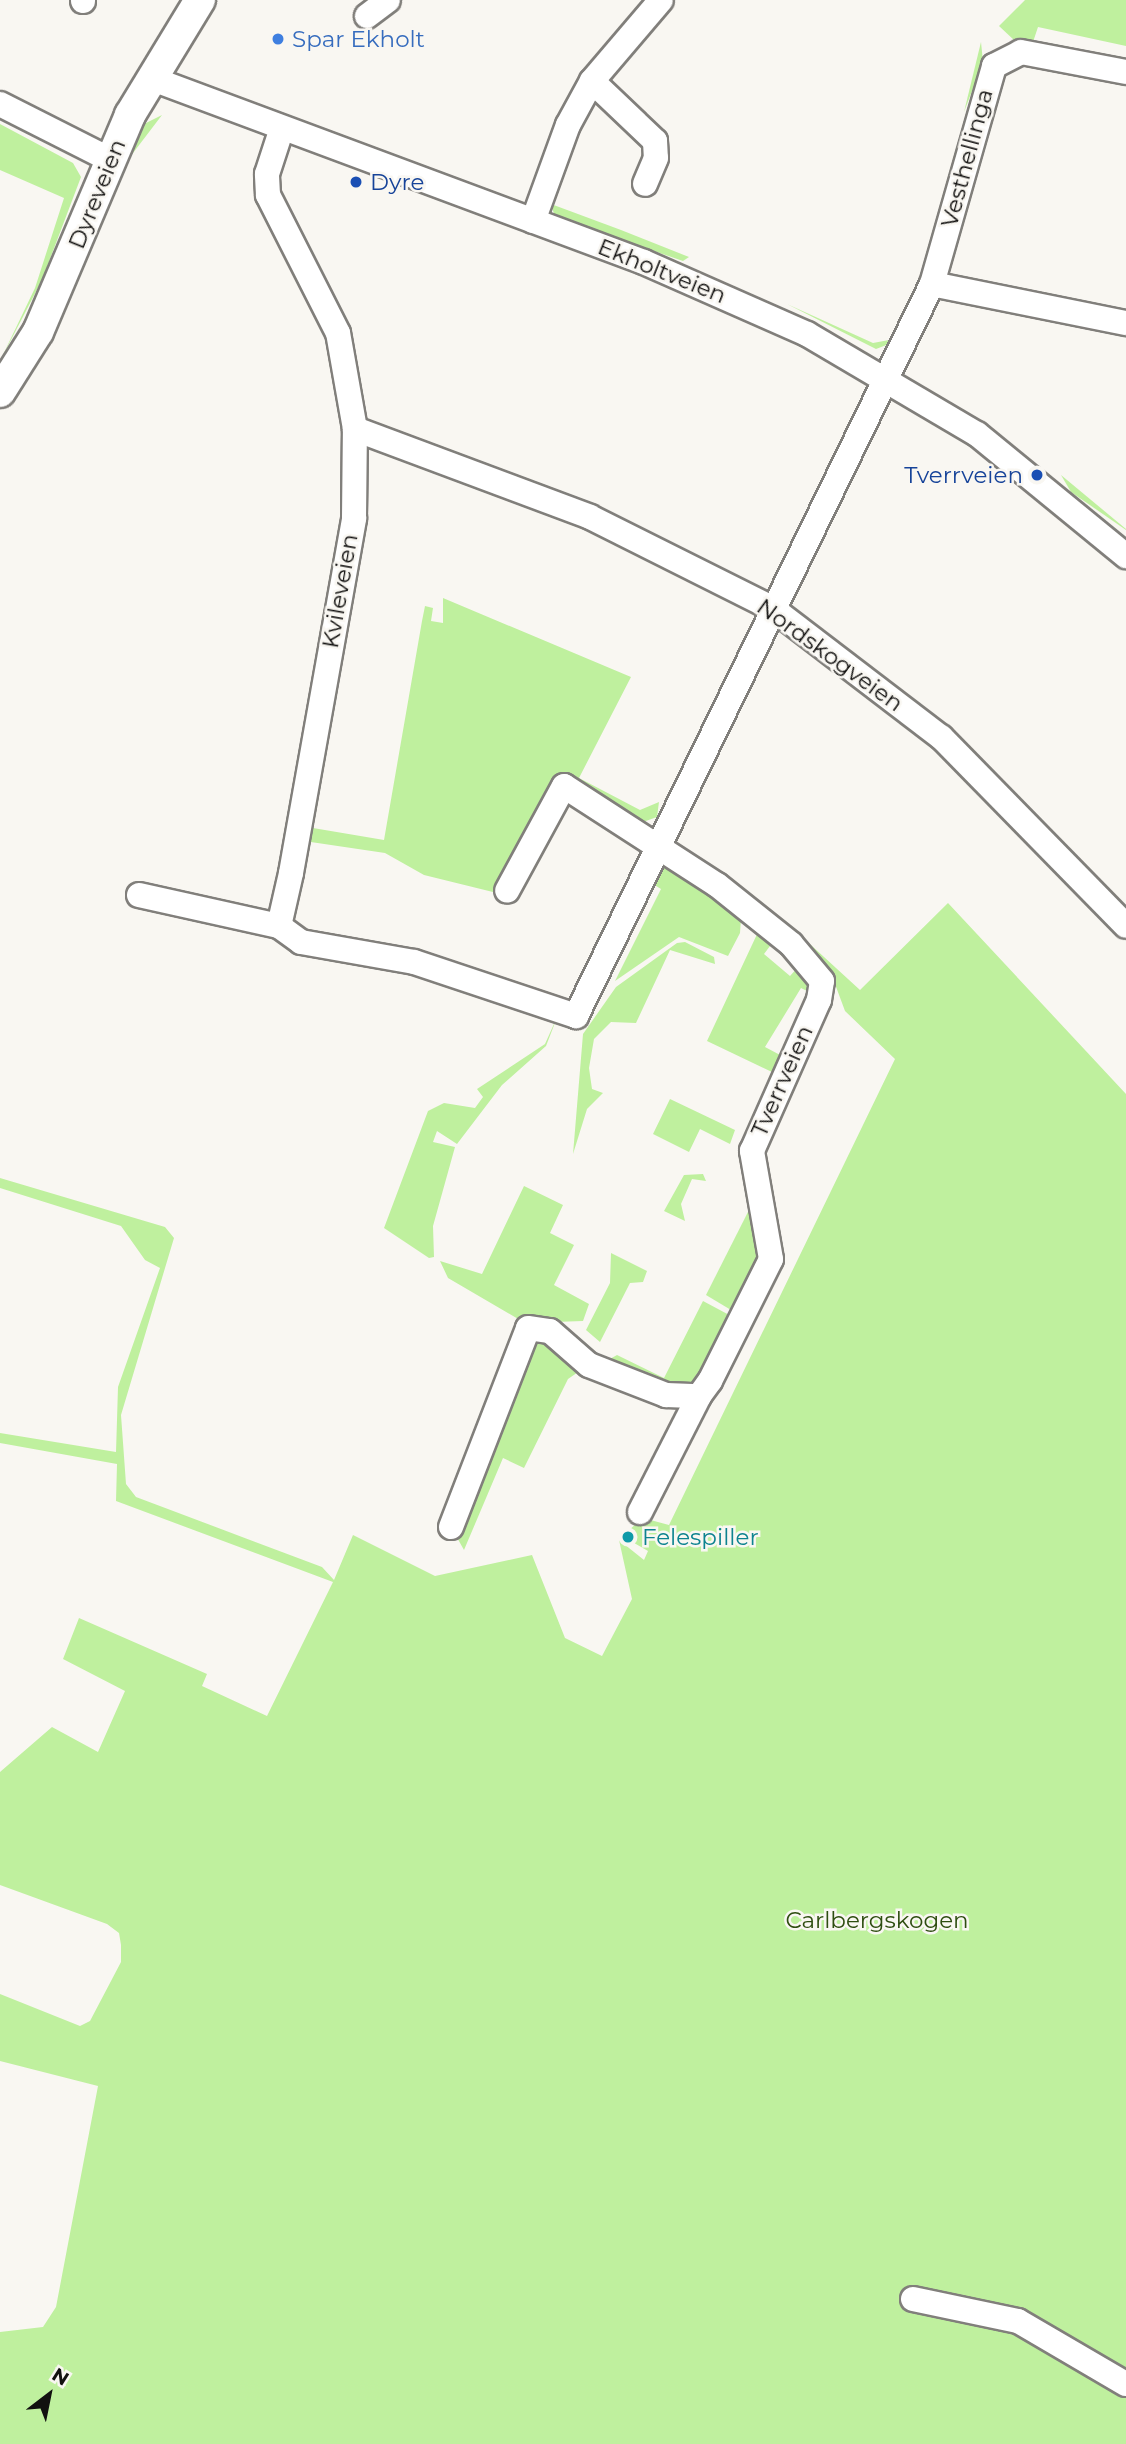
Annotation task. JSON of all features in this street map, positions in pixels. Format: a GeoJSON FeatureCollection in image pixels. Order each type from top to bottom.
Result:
{"type":"FeatureCollection","features":[{"type":"Feature","properties":{"kind":"main road","name":"Dyreveien"},"geometry":{"type":"LineString","coordinates":[[0,391],[38,332],[109,159],[150,78],[200,0]]}},
{"type":"Feature","properties":{"kind":"street"},"geometry":{"type":"LineString","coordinates":[[367,16],[388,0]]}},
{"type":"Feature","properties":{"kind":"street"},"geometry":{"type":"LineString","coordinates":[[533,221],[568,125],[592,81],[661,0]]}},
{"type":"Feature","properties":{"kind":"street","name":"Vesthellinga"},"geometry":{"type":"LineString","coordinates":[[888,377],[932,284],[994,66],[1021,52],[1126,72]]}},
{"type":"Feature","properties":{"kind":"street","name":"Ekholtveien"},"geometry":{"type":"LineString","coordinates":[[150,78],[281,131],[533,221],[747,306],[888,377],[977,434],[1126,556]]}},
{"type":"Feature","properties":{"kind":"street"},"geometry":{"type":"LineString","coordinates":[[592,81],[655,141],[656,158],[645,184]]}},
{"type":"Feature","properties":{"kind":"street"},"geometry":{"type":"LineString","coordinates":[[0,104],[109,159]]}},
{"type":"Feature","properties":{"kind":"street","name":"Kvileveien"},"geometry":{"type":"LineString","coordinates":[[279,926],[354,518],[355,429],[338,333],[268,195],[267,174],[281,131]]}},
{"type":"Feature","properties":{"kind":"street"},"geometry":{"type":"LineString","coordinates":[[932,284],[1126,323]]}},
{"type":"Feature","properties":{"kind":"street"},"geometry":{"type":"LineString","coordinates":[[139,895],[279,926],[301,942],[414,962],[576,1016],[772,608],[888,377]]}},
{"type":"Feature","properties":{"kind":"street","name":"Nordskogveien"},"geometry":{"type":"LineString","coordinates":[[355,429],[590,517],[772,608],[941,737],[1126,926]]}},
{"type":"Feature","properties":{"kind":"street","name":"Tverrveien"},"geometry":{"type":"LineString","coordinates":[[507,891],[564,786],[658,842],[791,944],[822,981],[820,1000],[752,1152],[771,1259],[640,1512]]}},
{"type":"Feature","properties":{"kind":"street"},"geometry":{"type":"LineString","coordinates":[[451,1527],[528,1328],[550,1331],[589,1365],[639,1387],[678,1399],[699,1396]]}},
{"type":"Feature","properties":{"kind":"street"},"geometry":{"type":"LineString","coordinates":[[913,2299],[1018,2321],[1126,2384]]}},
{"type":"Feature","properties":{"kind":"green space"},"geometry":{"type":"Polygon","coordinates":[[[1025,0],[1126,0],[1126,46],[1038,27],[1032,45],[1015,41],[999,26],[1025,0]]]}},
{"type":"Feature","properties":{"kind":"green space"},"geometry":{"type":"Polygon","coordinates":[[[981,42],[983,62],[964,112],[981,42]]]}},
{"type":"Feature","properties":{"kind":"green space"},"geometry":{"type":"Polygon","coordinates":[[[162,115],[130,157],[99,218],[142,125],[162,115]]]}},
{"type":"Feature","properties":{"kind":"green space"},"geometry":{"type":"Polygon","coordinates":[[[0,124],[73,163],[81,177],[42,280],[0,361],[35,288],[64,198],[0,170],[0,124]]]}},
{"type":"Feature","properties":{"kind":"green space"},"geometry":{"type":"Polygon","coordinates":[[[551,204],[689,257],[683,261],[555,217],[551,204]]]}},
{"type":"Feature","properties":{"kind":"green space"},"geometry":{"type":"Polygon","coordinates":[[[913,293],[917,295],[889,344],[876,349],[787,304],[873,343],[889,340],[913,293]]]}},
{"type":"Feature","properties":{"kind":"green space"},"geometry":{"type":"Polygon","coordinates":[[[1061,475],[1126,529],[1126,530],[1071,492],[1061,475]]]}},
{"type":"Feature","properties":{"kind":"green space"},"geometry":{"type":"Polygon","coordinates":[[[443,598],[631,677],[579,778],[640,810],[659,802],[657,817],[643,822],[574,788],[501,894],[424,875],[385,853],[304,841],[326,738],[313,828],[384,840],[425,606],[433,608],[431,621],[443,623],[443,598]]]}},
{"type":"Feature","properties":{"kind":"green space"},"geometry":{"type":"Polygon","coordinates":[[[672,863],[741,919],[740,933],[728,956],[679,937],[615,981],[661,889],[648,881],[659,866],[672,863]]]}},
{"type":"Feature","properties":{"kind":"green space","name":"Carlbergskogen"},"geometry":{"type":"Polygon","coordinates":[[[948,903],[1126,1094],[1126,2444],[0,2444],[0,2332],[43,2327],[56,2307],[98,2086],[0,2061],[0,1994],[80,2026],[90,2021],[121,1962],[121,1945],[119,1933],[107,1924],[0,1885],[0,1772],[52,1727],[98,1752],[125,1691],[63,1659],[79,1618],[207,1674],[202,1686],[267,1716],[333,1582],[116,1501],[117,1464],[0,1443],[0,1433],[116,1452],[118,1387],[160,1268],[145,1260],[121,1226],[0,1188],[0,1178],[165,1227],[174,1238],[121,1415],[126,1484],[136,1497],[322,1567],[334,1580],[353,1535],[435,1576],[532,1555],[565,1638],[602,1656],[632,1599],[619,1540],[644,1560],[648,1551],[622,1536],[643,1518],[669,1525],[895,1059],[845,1011],[832,976],[788,924],[860,990],[948,903]]]}},
{"type":"Feature","properties":{"kind":"green space"},"geometry":{"type":"Polygon","coordinates":[[[759,930],[773,942],[764,954],[790,976],[799,966],[813,994],[801,988],[765,1047],[782,1056],[772,1072],[707,1041],[759,930]]]}},
{"type":"Feature","properties":{"kind":"green space"},"geometry":{"type":"Polygon","coordinates":[[[685,942],[714,957],[715,964],[670,950],[636,1023],[611,1022],[594,1039],[589,1068],[592,1089],[603,1093],[587,1109],[573,1154],[583,1034],[616,987],[677,943],[685,942]]]}},
{"type":"Feature","properties":{"kind":"green space"},"geometry":{"type":"Polygon","coordinates":[[[558,1015],[546,1046],[502,1085],[457,1144],[437,1131],[433,1142],[455,1147],[433,1226],[434,1257],[429,1258],[384,1228],[428,1111],[444,1103],[475,1108],[483,1097],[477,1089],[545,1044],[558,1015]]]}},
{"type":"Feature","properties":{"kind":"green space"},"geometry":{"type":"Polygon","coordinates":[[[670,1099],[735,1130],[730,1144],[700,1129],[689,1152],[653,1134],[670,1099]]]}},
{"type":"Feature","properties":{"kind":"green space"},"geometry":{"type":"Polygon","coordinates":[[[703,1174],[706,1181],[692,1179],[681,1204],[685,1221],[664,1211],[684,1175],[703,1174]]]}},
{"type":"Feature","properties":{"kind":"green space"},"geometry":{"type":"Polygon","coordinates":[[[524,1186],[563,1205],[550,1233],[574,1245],[554,1285],[589,1304],[583,1321],[525,1323],[448,1278],[440,1261],[482,1274],[524,1186]]]}},
{"type":"Feature","properties":{"kind":"green space"},"geometry":{"type":"Polygon","coordinates":[[[751,1206],[765,1248],[736,1313],[706,1295],[751,1206]]]}},
{"type":"Feature","properties":{"kind":"green space"},"geometry":{"type":"Polygon","coordinates":[[[611,1253],[647,1271],[643,1282],[630,1283],[600,1342],[586,1330],[610,1283],[611,1253]]]}},
{"type":"Feature","properties":{"kind":"green space"},"geometry":{"type":"Polygon","coordinates":[[[703,1301],[733,1317],[689,1390],[601,1364],[617,1355],[664,1378],[703,1301]]]}},
{"type":"Feature","properties":{"kind":"green space"},"geometry":{"type":"Polygon","coordinates":[[[541,1339],[584,1368],[568,1379],[524,1468],[503,1458],[464,1550],[455,1534],[526,1344],[541,1339]]]}},
{"type":"Feature","properties":{"kind":"place","name":"Spar Ekholt"},"geometry":{"type":"Point","coordinates":[278,39]}},
{"type":"Feature","properties":{"kind":"place","name":"Dyre"},"geometry":{"type":"Point","coordinates":[356,182]}},
{"type":"Feature","properties":{"kind":"place","name":"Tverrveien"},"geometry":{"type":"Point","coordinates":[1037,475]}},
{"type":"Feature","properties":{"kind":"place","name":"Felespiller"},"geometry":{"type":"Point","coordinates":[628,1537]}}]}
